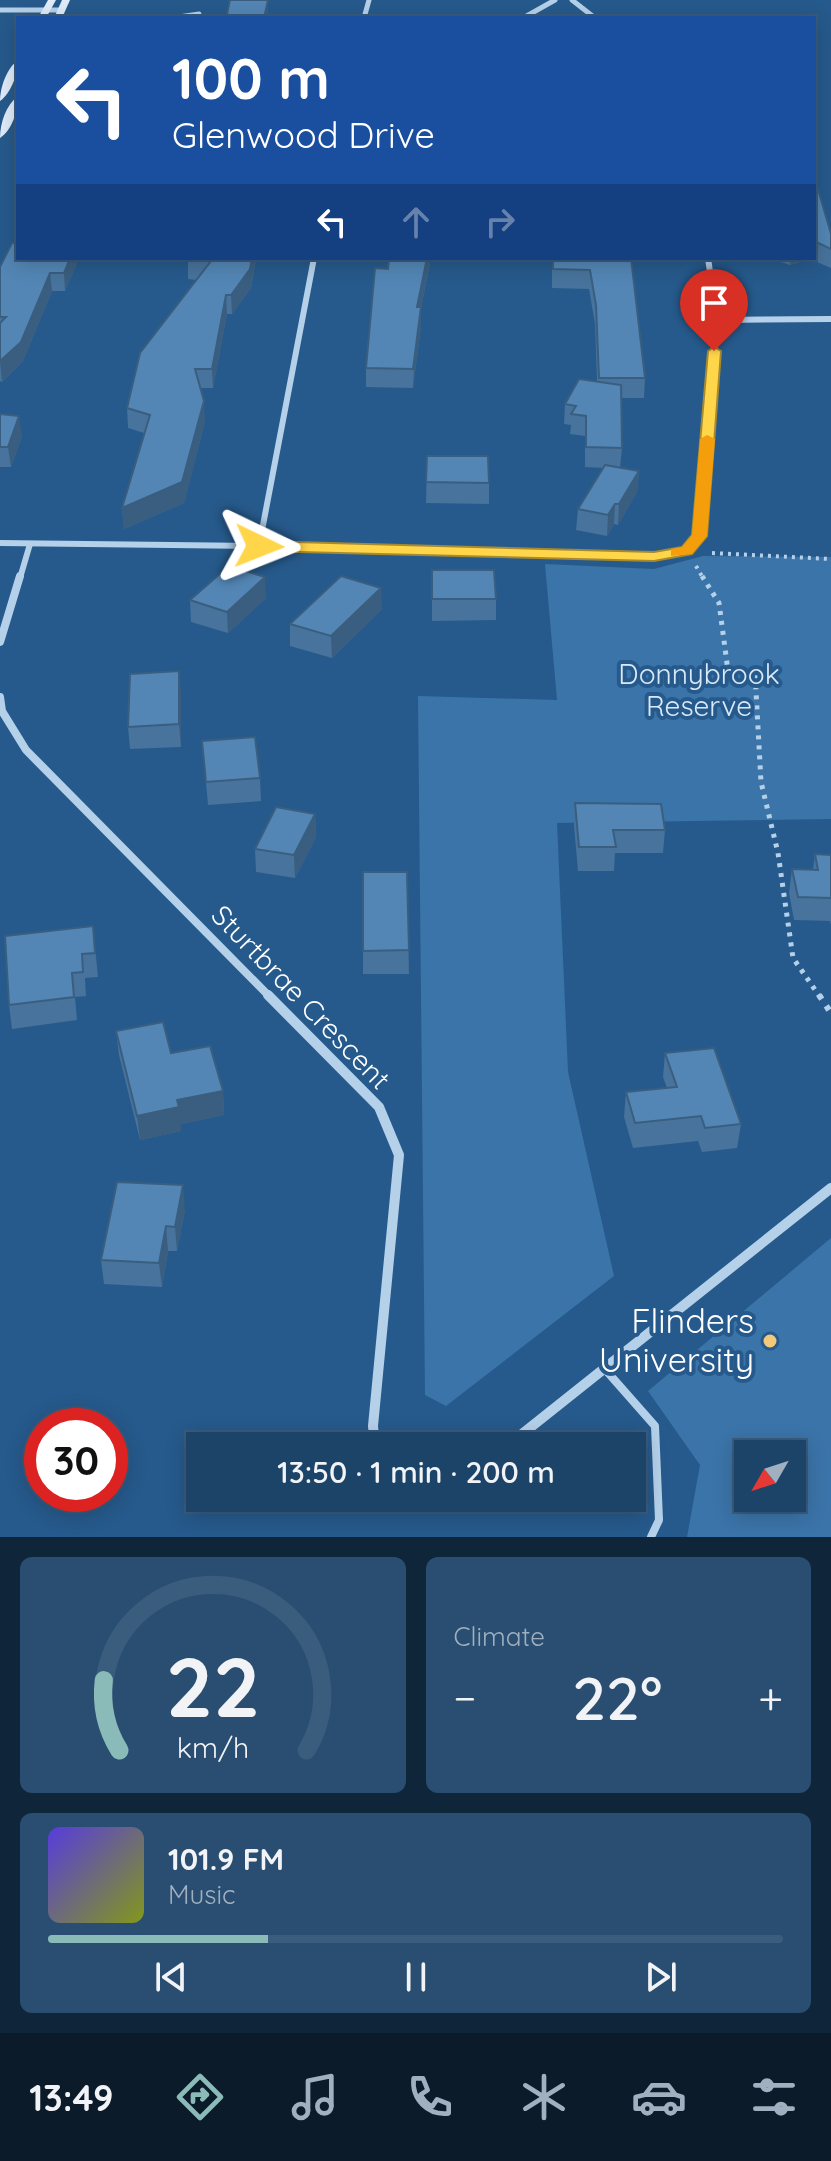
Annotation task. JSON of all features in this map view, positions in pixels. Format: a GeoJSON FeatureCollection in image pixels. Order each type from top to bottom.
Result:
{"type":"FeatureCollection","features":[{"type":"Feature","properties":{"kind":"main road"},"geometry":{"type":"LineString","coordinates":[[44,14],[52,0]]}},
{"type":"Feature","properties":{"kind":"main road"},"geometry":{"type":"LineString","coordinates":[[59,14],[66,0]]}},
{"type":"Feature","properties":{"kind":"main road"},"geometry":{"type":"LineString","coordinates":[[0,98],[16,67]]}},
{"type":"Feature","properties":{"kind":"main road"},"geometry":{"type":"LineString","coordinates":[[0,135],[16,103]]}},
{"type":"Feature","properties":{"kind":"street"},"geometry":{"type":"LineString","coordinates":[[527,16],[555,0]]}},
{"type":"Feature","properties":{"kind":"street"},"geometry":{"type":"LineString","coordinates":[[572,0],[592,16]]}},
{"type":"Feature","properties":{"kind":"street"},"geometry":{"type":"LineString","coordinates":[[0,10],[59,14]]}},
{"type":"Feature","properties":{"kind":"street"},"geometry":{"type":"LineString","coordinates":[[186,16],[199,14]]}},
{"type":"Feature","properties":{"kind":"street"},"geometry":{"type":"LineString","coordinates":[[259,546],[314,260]]}},
{"type":"Feature","properties":{"kind":"street"},"geometry":{"type":"LineString","coordinates":[[0,543],[259,546],[654,557],[687,551],[699,536],[717,320],[708,260]]}},
{"type":"Feature","properties":{"kind":"street"},"geometry":{"type":"LineString","coordinates":[[717,320],[831,319]]}},
{"type":"Feature","properties":{"kind":"street"},"geometry":{"type":"LineString","coordinates":[[0,642],[30,544]]}},
{"type":"Feature","properties":{"kind":"street","name":"Sturtbrae Crescent"},"geometry":{"type":"LineString","coordinates":[[0,697],[2,711],[26,750],[379,1107],[399,1155],[374,1432]]}},
{"type":"Feature","properties":{"kind":"street"},"geometry":{"type":"LineString","coordinates":[[524,1432],[831,1188]]}},
{"type":"Feature","properties":{"kind":"lane"},"geometry":{"type":"LineString","coordinates":[[603,1367],[655,1426],[659,1520],[651,1537]]}},
{"type":"Feature","properties":{"kind":"path"},"geometry":{"type":"LineString","coordinates":[[687,551],[831,559]]}},
{"type":"Feature","properties":{"kind":"path"},"geometry":{"type":"LineString","coordinates":[[687,551],[719,603],[728,671],[755,673],[761,782],[778,853],[793,958],[831,1013]]}},
{"type":"Feature","properties":{"kind":"green space","name":"Donnybrook Reserve"},"geometry":{"type":"Polygon","coordinates":[[[703,556],[831,557],[831,819],[557,823],[568,1072],[614,1276],[446,1406],[425,1395],[418,696],[557,700],[545,564],[654,569],[703,556]]]}},
{"type":"Feature","properties":{"kind":"green space","name":"Flinders University"},"geometry":{"type":"Polygon","coordinates":[[[831,1238],[831,1537],[687,1537],[700,1465],[648,1391],[831,1238]]]}},
{"type":"Feature","properties":{"kind":"building"},"geometry":{"type":"Polygon","coordinates":[[[230,0],[268,0],[264,16],[226,16],[230,0]]]}},
{"type":"Feature","properties":{"kind":"building"},"geometry":{"type":"Polygon","coordinates":[[[816,188],[831,234],[831,249],[816,242],[816,188]]]}},
{"type":"Feature","properties":{"kind":"building"},"geometry":{"type":"Polygon","coordinates":[[[12,243],[16,243],[16,260],[69,260],[64,273],[50,273],[21,342],[0,361],[0,323],[6,317],[0,317],[0,267],[12,243]]]}},
{"type":"Feature","properties":{"kind":"building"},"geometry":{"type":"Polygon","coordinates":[[[252,260],[250,269],[231,295],[226,295],[212,369],[195,369],[204,401],[182,482],[122,508],[150,415],[127,408],[140,353],[211,261],[187,261],[252,260]]]}},
{"type":"Feature","properties":{"kind":"building"},"geometry":{"type":"Polygon","coordinates":[[[389,260],[427,260],[417,307],[421,307],[413,369],[366,368],[375,268],[388,269],[389,260]]]}},
{"type":"Feature","properties":{"kind":"building"},"geometry":{"type":"Polygon","coordinates":[[[553,260],[631,260],[645,378],[599,378],[596,305],[590,270],[553,269],[553,260]]]}},
{"type":"Feature","properties":{"kind":"building"},"geometry":{"type":"Polygon","coordinates":[[[579,379],[621,385],[622,448],[586,447],[586,416],[571,414],[576,406],[565,404],[579,379]]]}},
{"type":"Feature","properties":{"kind":"building"},"geometry":{"type":"Polygon","coordinates":[[[0,414],[19,416],[8,447],[0,447],[0,414]]]}},
{"type":"Feature","properties":{"kind":"building"},"geometry":{"type":"Polygon","coordinates":[[[427,456],[488,456],[489,483],[426,482],[427,456]]]}},
{"type":"Feature","properties":{"kind":"building"},"geometry":{"type":"Polygon","coordinates":[[[605,465],[639,471],[619,504],[615,504],[608,515],[578,509],[605,465]]]}},
{"type":"Feature","properties":{"kind":"building"},"geometry":{"type":"Polygon","coordinates":[[[229,566],[265,577],[227,612],[190,600],[229,566]]]}},
{"type":"Feature","properties":{"kind":"building"},"geometry":{"type":"Polygon","coordinates":[[[432,570],[494,570],[496,599],[432,599],[432,570]]]}},
{"type":"Feature","properties":{"kind":"building"},"geometry":{"type":"Polygon","coordinates":[[[341,576],[381,588],[331,636],[290,624],[341,576]]]}},
{"type":"Feature","properties":{"kind":"building"},"geometry":{"type":"Polygon","coordinates":[[[179,671],[179,724],[128,727],[130,674],[179,671]]]}},
{"type":"Feature","properties":{"kind":"building"},"geometry":{"type":"Polygon","coordinates":[[[255,737],[260,778],[206,782],[202,741],[255,737]]]}},
{"type":"Feature","properties":{"kind":"building"},"geometry":{"type":"Polygon","coordinates":[[[575,803],[661,804],[665,830],[613,830],[616,847],[579,847],[575,803]]]}},
{"type":"Feature","properties":{"kind":"building"},"geometry":{"type":"Polygon","coordinates":[[[276,807],[315,814],[294,855],[255,849],[276,807]]]}},
{"type":"Feature","properties":{"kind":"building"},"geometry":{"type":"Polygon","coordinates":[[[815,854],[831,855],[831,898],[798,897],[792,869],[818,870],[815,854]]]}},
{"type":"Feature","properties":{"kind":"building"},"geometry":{"type":"Polygon","coordinates":[[[363,872],[407,872],[409,950],[363,951],[363,872]]]}},
{"type":"Feature","properties":{"kind":"building"},"geometry":{"type":"Polygon","coordinates":[[[93,926],[95,953],[82,954],[83,972],[72,973],[74,997],[9,1005],[5,936],[93,926]]]}},
{"type":"Feature","properties":{"kind":"building"},"geometry":{"type":"Polygon","coordinates":[[[163,1022],[171,1053],[210,1046],[223,1091],[177,1100],[179,1107],[137,1116],[116,1031],[163,1022]]]}},
{"type":"Feature","properties":{"kind":"building"},"geometry":{"type":"Polygon","coordinates":[[[714,1048],[741,1124],[705,1128],[701,1116],[635,1123],[626,1092],[677,1087],[665,1053],[714,1048]]]}},
{"type":"Feature","properties":{"kind":"building"},"geometry":{"type":"Polygon","coordinates":[[[117,1182],[183,1185],[175,1227],[166,1226],[159,1263],[101,1260],[117,1182]]]}},
{"type":"Feature","properties":{"kind":"slow traffic"},"geometry":{"type":"LineString","coordinates":[[677,553],[687,551],[699,536],[707,439]]}},
{"type":"Feature","properties":{"kind":"place","name":"Flinders University"},"geometry":{"type":"Point","coordinates":[770,1341]}},
{"type":"Feature","properties":{"kind":"route"},"geometry":{"type":"LineString","coordinates":[[259,546],[654,557],[687,551],[699,536],[714,351]]}}]}
